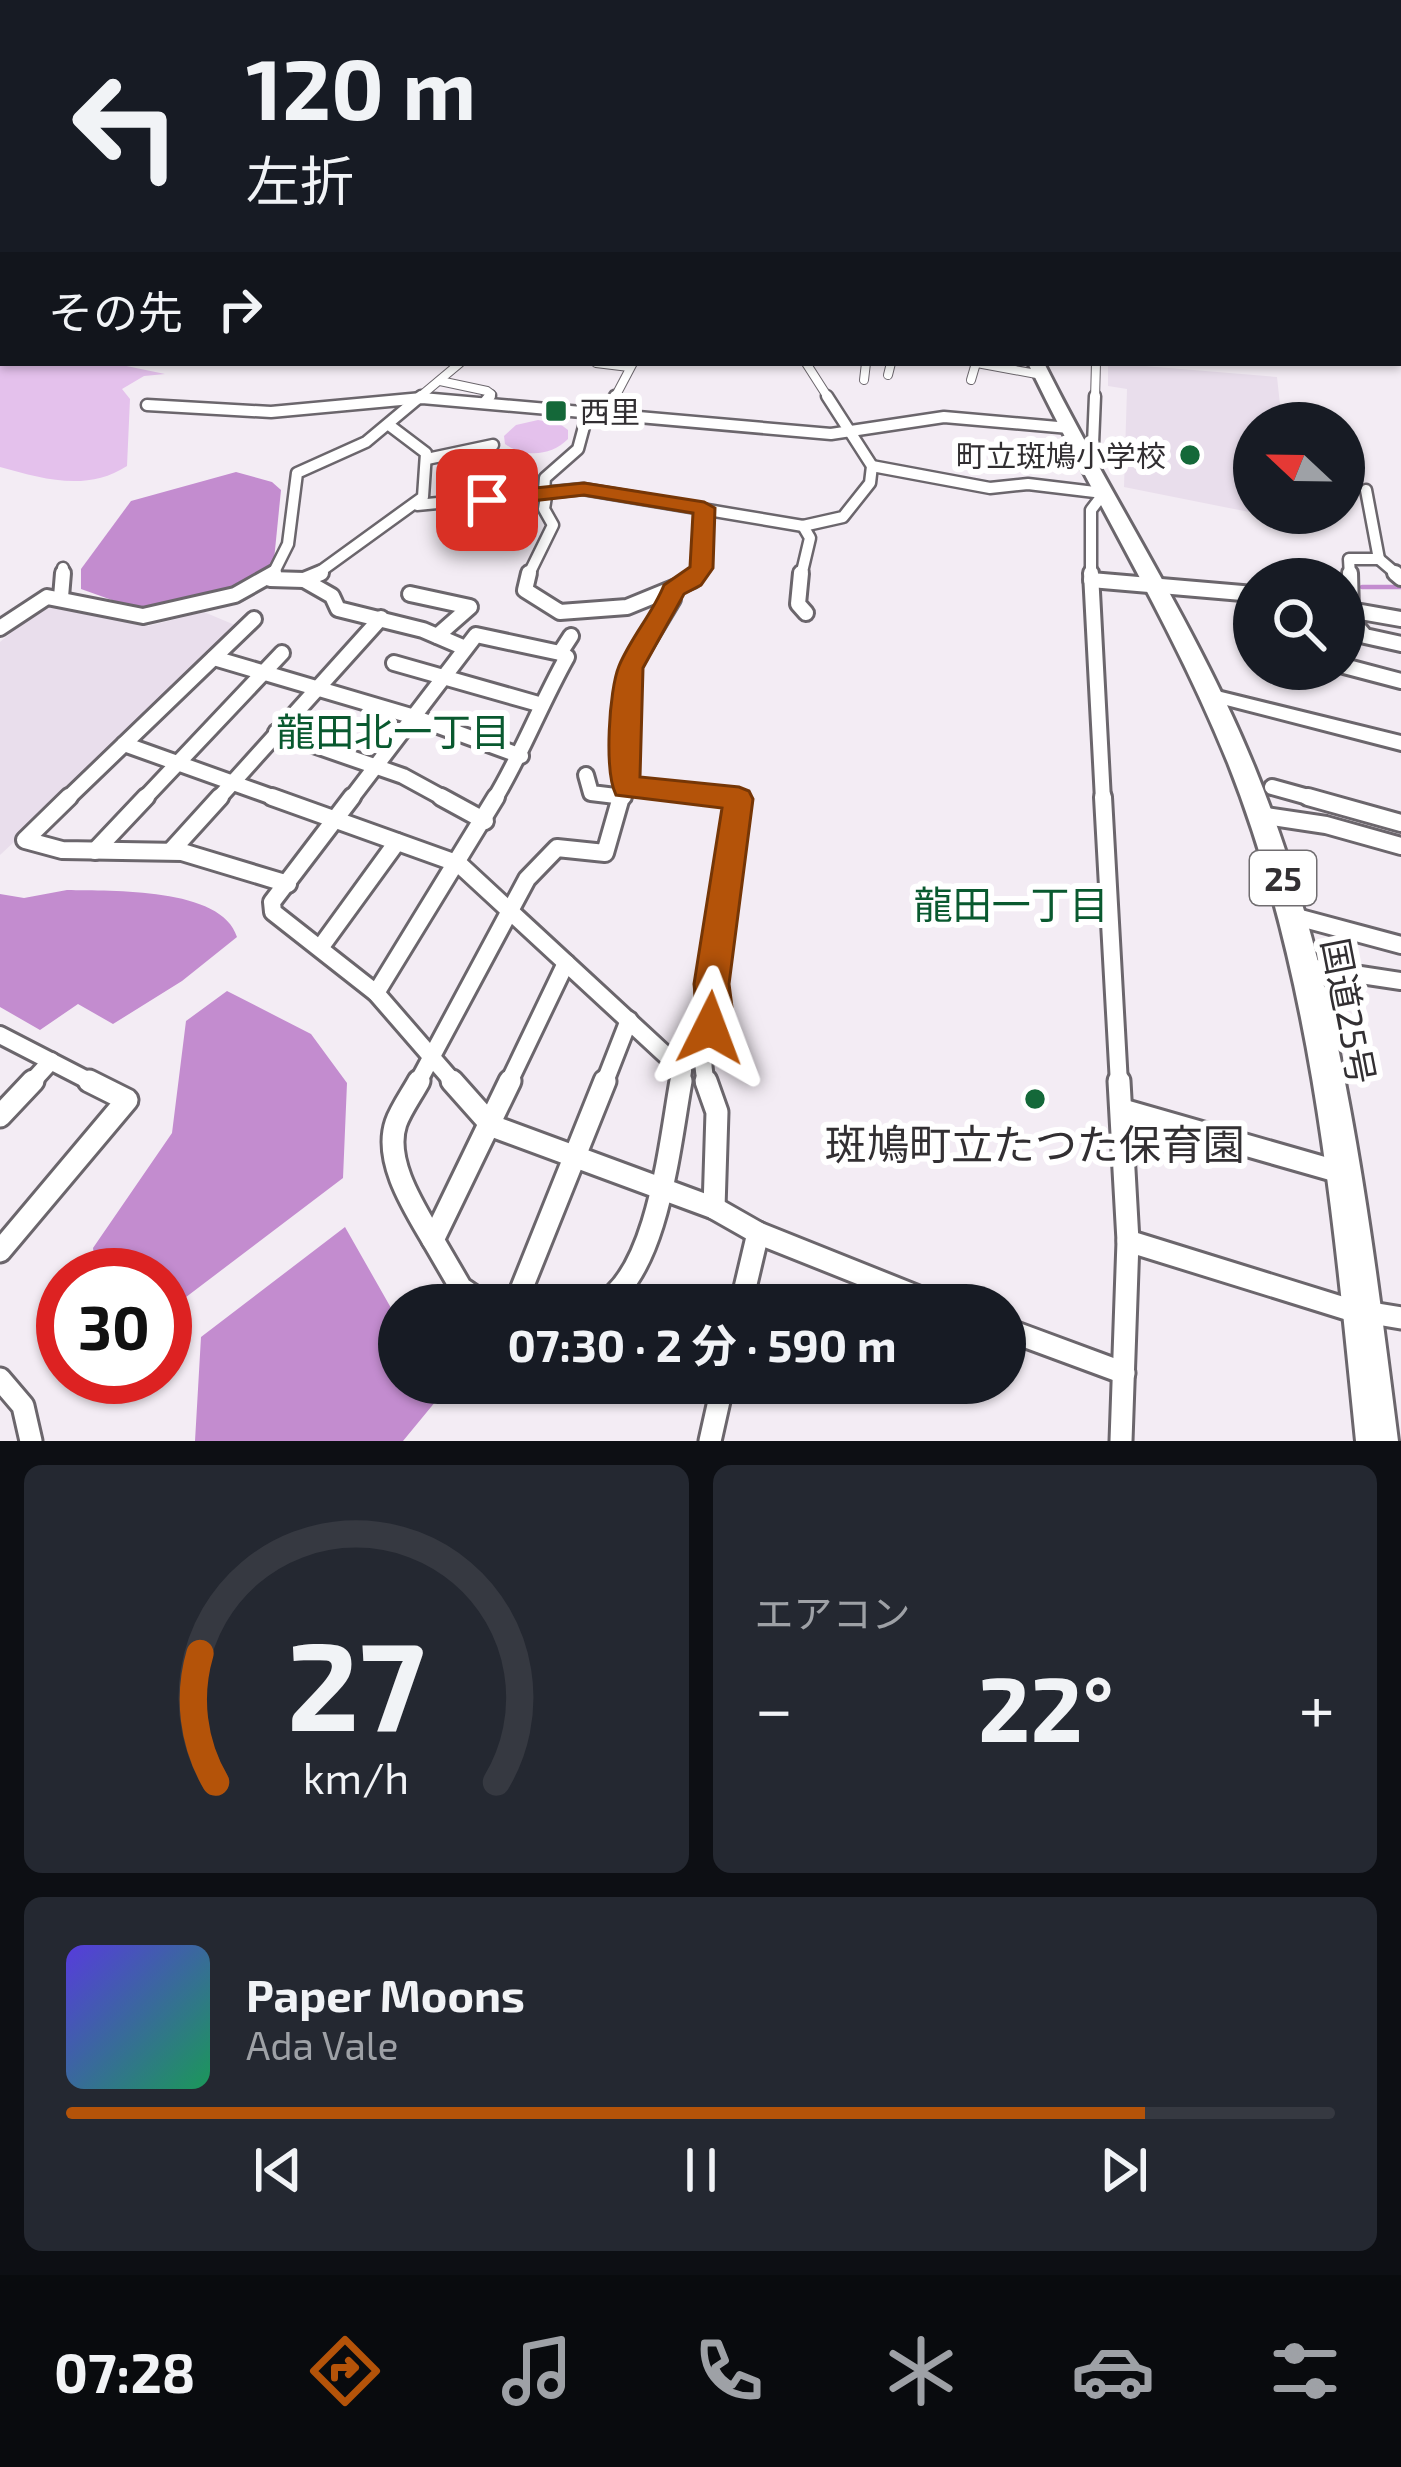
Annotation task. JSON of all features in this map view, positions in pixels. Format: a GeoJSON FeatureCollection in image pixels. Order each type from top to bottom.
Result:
{"type":"FeatureCollection","features":[{"type":"Feature","properties":{"kind":"highway","name":"国道25号"},"geometry":{"type":"LineString","coordinates":[[1031,369],[1069,428],[1209,695],[1259,814],[1293,916],[1308,967],[1344,1173],[1377,1441]]}},
{"type":"Feature","properties":{"kind":"street"},"geometry":{"type":"LineString","coordinates":[[270,579],[282,562],[297,473],[351,450],[389,425],[457,366]]}},
{"type":"Feature","properties":{"kind":"street"},"geometry":{"type":"LineString","coordinates":[[606,413],[630,366]]}},
{"type":"Feature","properties":{"kind":"street"},"geometry":{"type":"LineString","coordinates":[[417,505],[457,504],[546,490],[614,491],[802,526],[829,522],[853,510],[874,474],[808,366]]}},
{"type":"Feature","properties":{"kind":"street"},"geometry":{"type":"LineString","coordinates":[[864,380],[866,366]]}},
{"type":"Feature","properties":{"kind":"street"},"geometry":{"type":"LineString","coordinates":[[888,376],[890,366]]}},
{"type":"Feature","properties":{"kind":"street"},"geometry":{"type":"LineString","coordinates":[[971,380],[980,366]]}},
{"type":"Feature","properties":{"kind":"street"},"geometry":{"type":"LineString","coordinates":[[1084,457],[1093,444],[1096,366]]}},
{"type":"Feature","properties":{"kind":"street"},"geometry":{"type":"LineString","coordinates":[[1011,387],[1031,369]]}},
{"type":"Feature","properties":{"kind":"street"},"geometry":{"type":"LineString","coordinates":[[440,381],[487,391],[491,394],[485,403]]}},
{"type":"Feature","properties":{"kind":"street"},"geometry":{"type":"LineString","coordinates":[[147,405],[271,412],[422,398],[853,433],[944,417],[1069,428]]}},
{"type":"Feature","properties":{"kind":"street"},"geometry":{"type":"LineString","coordinates":[[588,412],[578,449],[545,478],[544,509],[553,525],[526,577],[525,590],[560,612],[627,607],[672,590],[693,580],[702,568],[704,508]]}},
{"type":"Feature","properties":{"kind":"street"},"geometry":{"type":"LineString","coordinates":[[0,628],[38,600],[61,597],[116,614],[146,616],[224,598],[270,579],[304,580],[343,561],[423,497],[427,459],[420,445],[389,425]]}},
{"type":"Feature","properties":{"kind":"street"},"geometry":{"type":"LineString","coordinates":[[427,459],[493,445]]}},
{"type":"Feature","properties":{"kind":"street"},"geometry":{"type":"LineString","coordinates":[[872,466],[990,488],[1028,484],[1104,493]]}},
{"type":"Feature","properties":{"kind":"street"},"geometry":{"type":"LineString","coordinates":[[1366,490],[1379,559],[1401,578]]}},
{"type":"Feature","properties":{"kind":"street"},"geometry":{"type":"LineString","coordinates":[[1104,493],[1091,510],[1091,580],[1128,1240],[1121,1441]]}},
{"type":"Feature","properties":{"kind":"street"},"geometry":{"type":"LineString","coordinates":[[802,526],[810,538],[803,553],[798,604],[806,613]]}},
{"type":"Feature","properties":{"kind":"street"},"geometry":{"type":"LineString","coordinates":[[1365,559],[1379,559]]}},
{"type":"Feature","properties":{"kind":"street"},"geometry":{"type":"LineString","coordinates":[[61,597],[64,568]]}},
{"type":"Feature","properties":{"kind":"street"},"geometry":{"type":"LineString","coordinates":[[304,580],[332,596],[338,609],[381,618],[465,648]]}},
{"type":"Feature","properties":{"kind":"street"},"geometry":{"type":"LineString","coordinates":[[1091,580],[1233,592]]}},
{"type":"Feature","properties":{"kind":"street"},"geometry":{"type":"LineString","coordinates":[[459,1284],[413,1209],[392,1140],[395,1125],[527,879],[557,848],[605,853],[618,827],[626,792],[622,760],[630,668],[673,599],[672,590]]}},
{"type":"Feature","properties":{"kind":"street"},"geometry":{"type":"LineString","coordinates":[[410,594],[470,607],[437,636]]}},
{"type":"Feature","properties":{"kind":"street"},"geometry":{"type":"LineString","coordinates":[[1365,613],[1401,619]]}},
{"type":"Feature","properties":{"kind":"street"},"geometry":{"type":"LineString","coordinates":[[171,851],[381,618]]}},
{"type":"Feature","properties":{"kind":"street"},"geometry":{"type":"LineString","coordinates":[[254,619],[25,840],[62,850],[171,851],[288,884]]}},
{"type":"Feature","properties":{"kind":"street"},"geometry":{"type":"LineString","coordinates":[[376,993],[521,756],[529,725],[567,657],[560,653],[476,635],[272,902],[273,911],[376,993],[492,1126],[714,1208],[758,1233],[886,1284]]}},
{"type":"Feature","properties":{"kind":"street"},"geometry":{"type":"LineString","coordinates":[[560,653],[572,636]]}},
{"type":"Feature","properties":{"kind":"street"},"geometry":{"type":"LineString","coordinates":[[1365,636],[1401,644]]}},
{"type":"Feature","properties":{"kind":"street"},"geometry":{"type":"LineString","coordinates":[[95,851],[282,653]]}},
{"type":"Feature","properties":{"kind":"street"},"geometry":{"type":"LineString","coordinates":[[214,658],[411,716],[521,756]]}},
{"type":"Feature","properties":{"kind":"street"},"geometry":{"type":"LineString","coordinates":[[394,663],[542,705]]}},
{"type":"Feature","properties":{"kind":"street"},"geometry":{"type":"LineString","coordinates":[[1365,672],[1401,681]]}},
{"type":"Feature","properties":{"kind":"street"},"geometry":{"type":"LineString","coordinates":[[1209,695],[1401,743]]}},
{"type":"Feature","properties":{"kind":"street"},"geometry":{"type":"LineString","coordinates":[[276,732],[376,765],[485,821]]}},
{"type":"Feature","properties":{"kind":"street"},"geometry":{"type":"LineString","coordinates":[[124,744],[459,864],[683,1071],[659,1187],[626,1284]]}},
{"type":"Feature","properties":{"kind":"street"},"geometry":{"type":"LineString","coordinates":[[586,775],[591,793],[739,799],[711,984],[715,1007],[702,1049],[717,1112],[714,1208]]}},
{"type":"Feature","properties":{"kind":"street"},"geometry":{"type":"LineString","coordinates":[[1272,787],[1401,823]]}},
{"type":"Feature","properties":{"kind":"street"},"geometry":{"type":"LineString","coordinates":[[1259,814],[1326,825],[1401,846]]}},
{"type":"Feature","properties":{"kind":"street"},"geometry":{"type":"LineString","coordinates":[[320,948],[397,842]]}},
{"type":"Feature","properties":{"kind":"street"},"geometry":{"type":"LineString","coordinates":[[1293,916],[1401,945]]}},
{"type":"Feature","properties":{"kind":"street"},"geometry":{"type":"LineString","coordinates":[[434,1240],[566,963]]}},
{"type":"Feature","properties":{"kind":"street"},"geometry":{"type":"LineString","coordinates":[[1308,967],[1401,982]]}},
{"type":"Feature","properties":{"kind":"street"},"geometry":{"type":"LineString","coordinates":[[523,1284],[629,1020]]}},
{"type":"Feature","properties":{"kind":"street"},"geometry":{"type":"LineString","coordinates":[[0,1035],[127,1100],[0,1251]]}},
{"type":"Feature","properties":{"kind":"street"},"geometry":{"type":"LineString","coordinates":[[0,1116],[51,1061]]}},
{"type":"Feature","properties":{"kind":"street"},"geometry":{"type":"LineString","coordinates":[[1123,1110],[1344,1173]]}},
{"type":"Feature","properties":{"kind":"street"},"geometry":{"type":"LineString","coordinates":[[746,1284],[758,1233]]}},
{"type":"Feature","properties":{"kind":"street"},"geometry":{"type":"LineString","coordinates":[[1128,1240],[1347,1309],[1401,1318]]}},
{"type":"Feature","properties":{"kind":"street"},"geometry":{"type":"LineString","coordinates":[[1026,1338],[1124,1373]]}},
{"type":"Feature","properties":{"kind":"street"},"geometry":{"type":"LineString","coordinates":[[0,1379],[23,1406],[32,1441]]}},
{"type":"Feature","properties":{"kind":"street"},"geometry":{"type":"LineString","coordinates":[[710,1441],[718,1404]]}},
{"type":"Feature","properties":{"kind":"shaded area"},"geometry":{"type":"Polygon","coordinates":[[[0,366],[126,366],[165,374],[144,376],[122,389],[130,399],[127,466],[81,481],[0,467],[0,366]]]}},
{"type":"Feature","properties":{"kind":"shaded area","name":"町立斑鳩小学校"},"geometry":{"type":"Polygon","coordinates":[[[1108,366],[1277,377],[1280,402],[1233,402],[1233,509],[1124,487],[1127,389],[1108,386],[1108,366]]]}},
{"type":"Feature","properties":{"kind":"shaded area"},"geometry":{"type":"Polygon","coordinates":[[[538,420],[560,424],[568,430],[568,439],[538,453],[505,444],[504,436],[516,425],[538,420]]]}},
{"type":"Feature","properties":{"kind":"shaded area"},"geometry":{"type":"Polygon","coordinates":[[[236,472],[272,482],[281,490],[274,560],[248,586],[140,610],[81,589],[81,569],[131,501],[236,472]]]}},
{"type":"Feature","properties":{"kind":"shaded area"},"geometry":{"type":"Polygon","coordinates":[[[65,604],[148,626],[204,612],[242,628],[0,855],[0,642],[43,606],[65,604]]]}},
{"type":"Feature","properties":{"kind":"shaded area"},"geometry":{"type":"Polygon","coordinates":[[[67,890],[136,892],[188,900],[227,921],[237,937],[182,981],[113,1024],[78,1004],[40,1030],[0,1007],[0,894],[24,898],[67,890]]]}},
{"type":"Feature","properties":{"kind":"shaded area"},"geometry":{"type":"Polygon","coordinates":[[[227,991],[311,1034],[347,1083],[343,1178],[192,1293],[192,1248],[93,1248],[172,1133],[186,1021],[227,991]]]}},
{"type":"Feature","properties":{"kind":"shaded area"},"geometry":{"type":"Polygon","coordinates":[[[345,1227],[378,1285],[378,1404],[433,1404],[403,1441],[195,1441],[201,1337],[345,1227]]]}},
{"type":"Feature","properties":{"kind":"waterway"},"geometry":{"type":"LineString","coordinates":[[1365,587],[1401,587]]}},
{"type":"Feature","properties":{"kind":"place","name":"西里"},"geometry":{"type":"Point","coordinates":[556,411]}},
{"type":"Feature","properties":{"kind":"place","name":"町立斑鳩小学校"},"geometry":{"type":"Point","coordinates":[1190,455]}},
{"type":"Feature","properties":{"kind":"place","name":"斑鳩町立たつた保育園"},"geometry":{"type":"Point","coordinates":[1035,1099]}},
{"type":"Feature","properties":{"kind":"district","name":"龍田北一丁目"},"geometry":{"type":"Point","coordinates":[393,730]}},
{"type":"Feature","properties":{"kind":"district","name":"龍田一丁目"},"geometry":{"type":"Point","coordinates":[1011,903]}},
{"type":"Feature","properties":{"kind":"route"},"geometry":{"type":"LineString","coordinates":[[487,500],[584,489],[704,508],[702,568],[693,580],[672,590],[673,599],[630,668],[622,760],[627,787],[639,791],[739,799],[711,984],[715,1007],[710,1028]]}}]}
